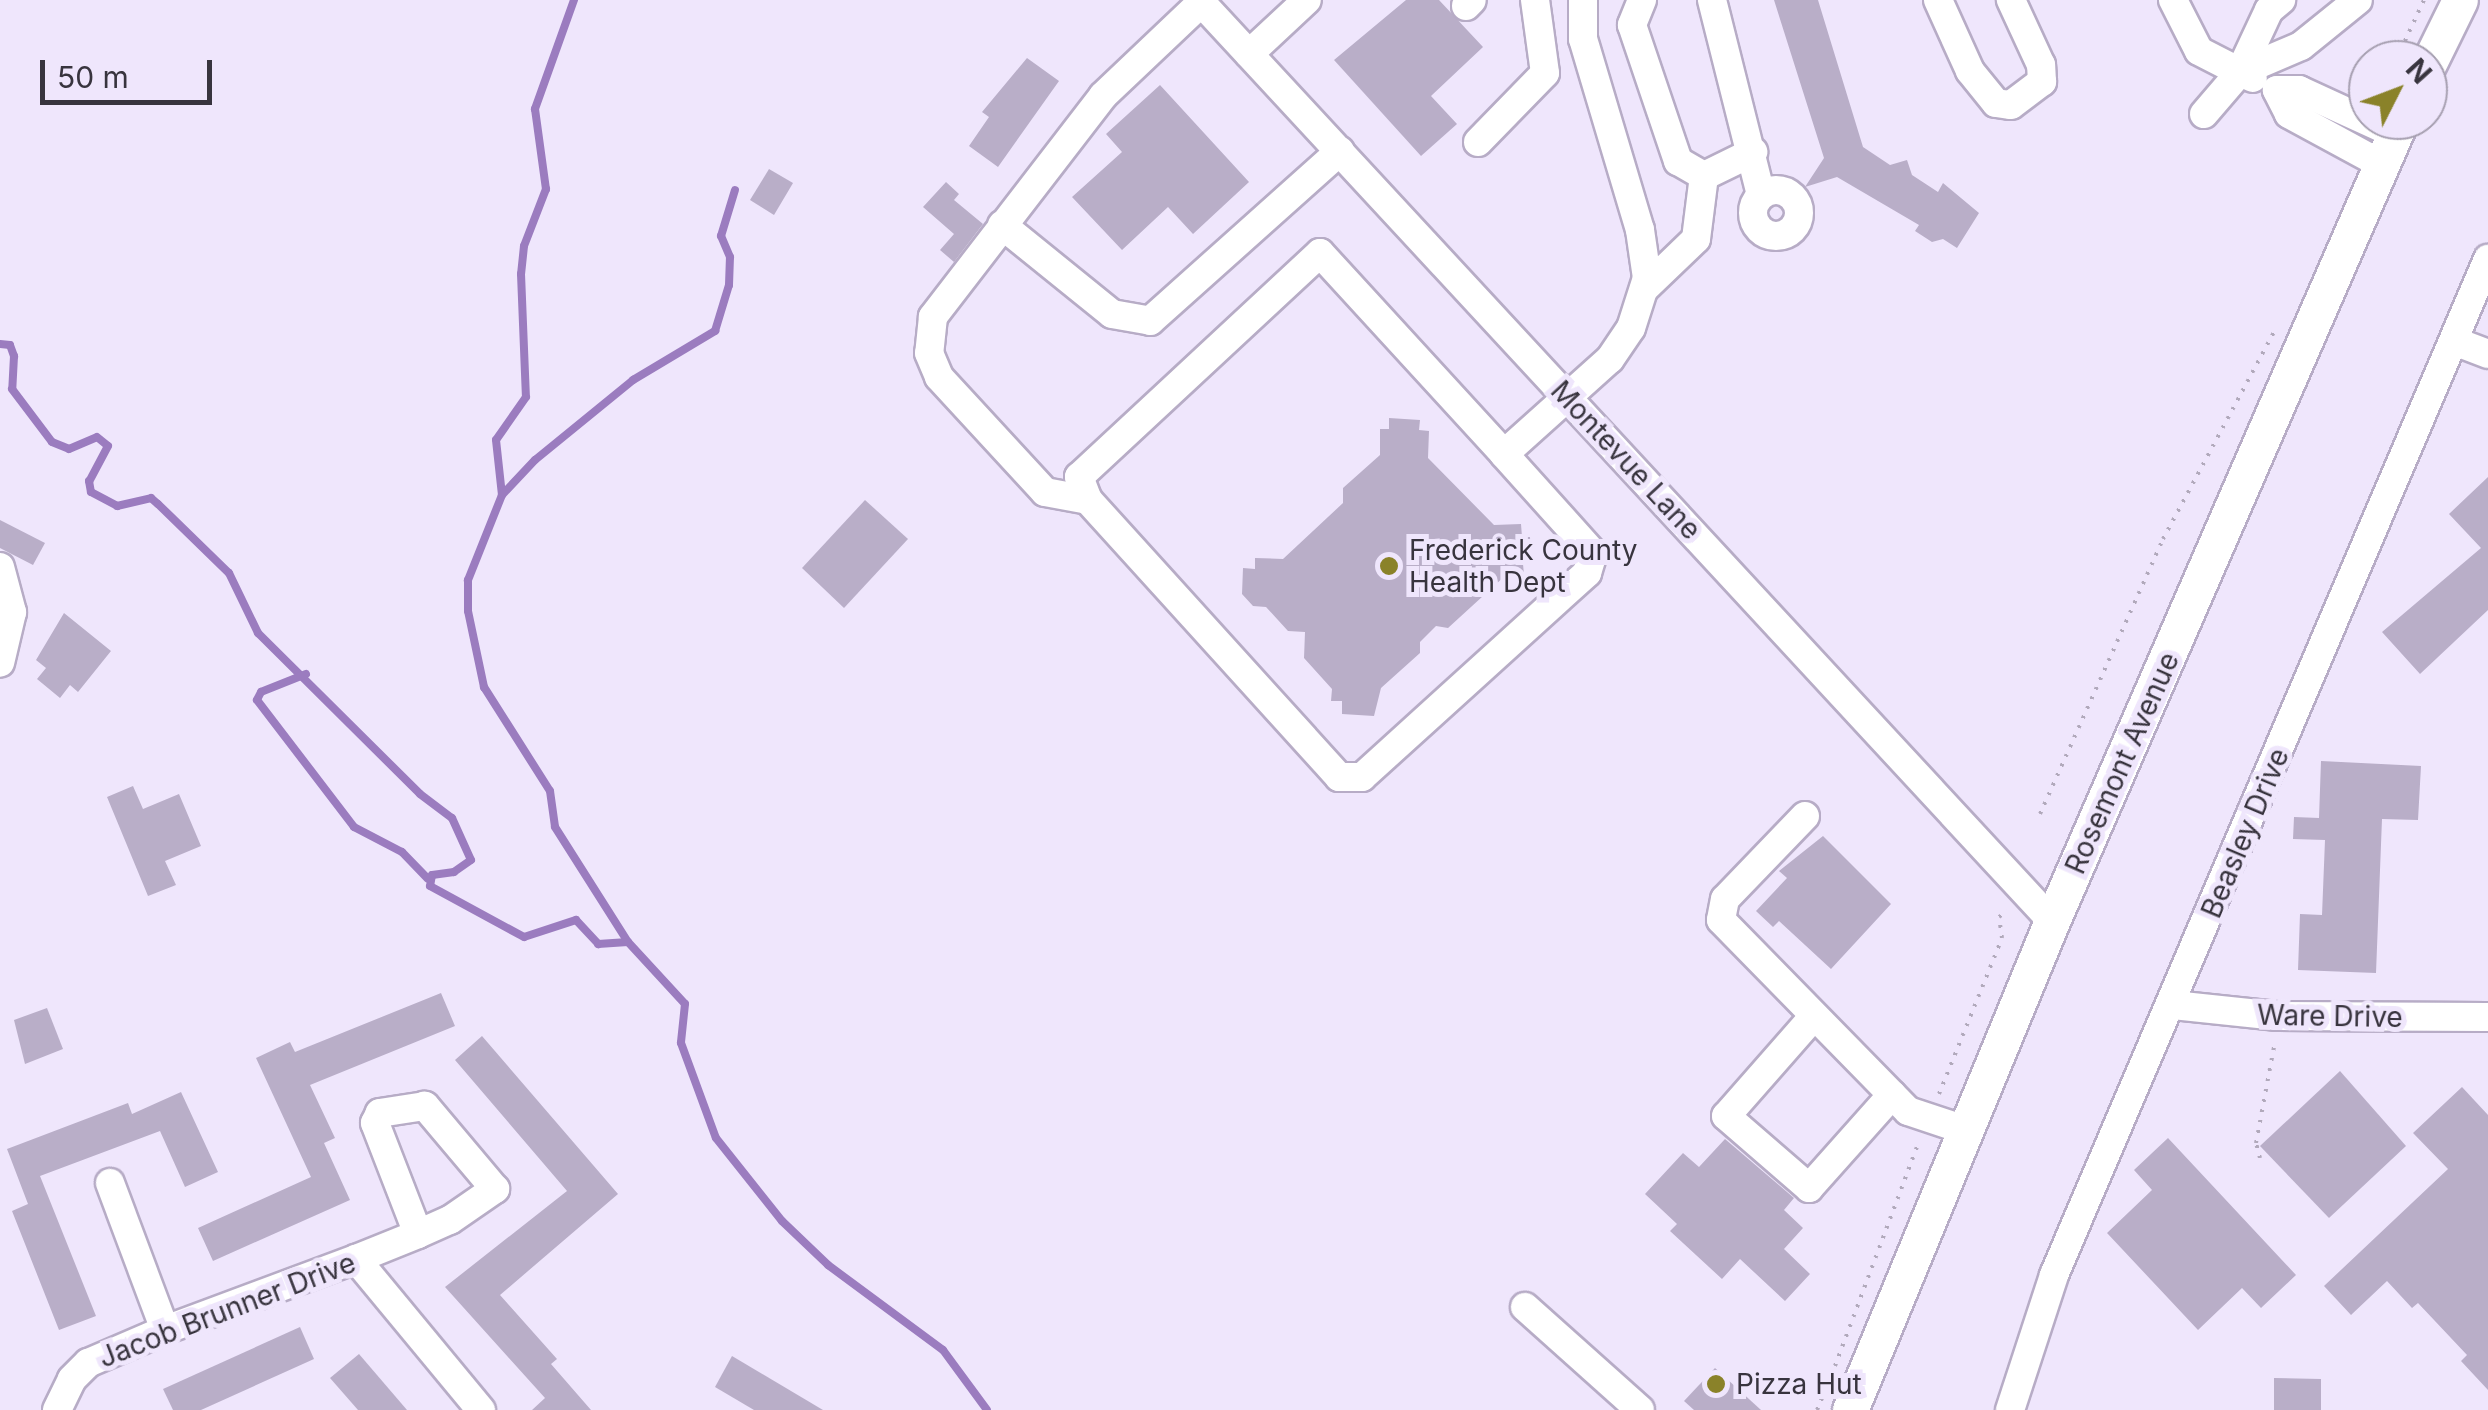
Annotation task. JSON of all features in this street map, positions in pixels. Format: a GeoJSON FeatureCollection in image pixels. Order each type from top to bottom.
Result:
{"type":"FeatureCollection","features":[{"type":"Feature","properties":{"kind":"main road"},"geometry":{"type":"LineString","coordinates":[[2440,40],[2460,0]]}},
{"type":"Feature","properties":{"kind":"main road","name":"Rosemont Avenue"},"geometry":{"type":"LineString","coordinates":[[1837,1401],[1968,1130],[2052,921],[2392,140]]}},
{"type":"Feature","properties":{"kind":"street"},"geometry":{"type":"LineString","coordinates":[[1249,54],[1307,0]]}},
{"type":"Feature","properties":{"kind":"street"},"geometry":{"type":"LineString","coordinates":[[1478,142],[1545,73],[1534,0]]}},
{"type":"Feature","properties":{"kind":"street"},"geometry":{"type":"LineString","coordinates":[[1504,454],[1610,359],[1631,328],[1644,289],[1640,230],[1583,38],[1583,0]]}},
{"type":"Feature","properties":{"kind":"street"},"geometry":{"type":"LineString","coordinates":[[1642,0],[1632,25],[1670,146],[1690,171],[1704,176],[1754,152]]}},
{"type":"Feature","properties":{"kind":"street"},"geometry":{"type":"LineString","coordinates":[[1712,0],[1762,195]]}},
{"type":"Feature","properties":{"kind":"street"},"geometry":{"type":"LineString","coordinates":[[1938,0],[1970,70],[1996,103],[2011,105],[2042,82],[2041,65],[2011,0]]}},
{"type":"Feature","properties":{"kind":"street"},"geometry":{"type":"LineString","coordinates":[[2240,72],[2302,46],[2358,0]]}},
{"type":"Feature","properties":{"kind":"street"},"geometry":{"type":"LineString","coordinates":[[1088,500],[1045,492],[939,377],[929,353],[933,317],[1102,96],[1202,1]]}},
{"type":"Feature","properties":{"kind":"street","name":"Montevue Lane"},"geometry":{"type":"LineString","coordinates":[[1202,1],[2052,921]]}},
{"type":"Feature","properties":{"kind":"street"},"geometry":{"type":"LineString","coordinates":[[2175,1],[2199,51],[2277,90],[2289,114],[2348,128]]}},
{"type":"Feature","properties":{"kind":"street"},"geometry":{"type":"LineString","coordinates":[[2204,114],[2240,72],[2271,4]]}},
{"type":"Feature","properties":{"kind":"street"},"geometry":{"type":"LineString","coordinates":[[1002,225],[1112,314],[1150,321],[1340,151]]}},
{"type":"Feature","properties":{"kind":"street"},"geometry":{"type":"LineString","coordinates":[[1644,289],[1696,239],[1704,176]]}},
{"type":"Feature","properties":{"kind":"street"},"geometry":{"type":"LineString","coordinates":[[1320,253],[1593,554],[1587,573],[1362,777],[1339,777],[1088,500],[1079,476],[1320,253]]}},
{"type":"Feature","properties":{"kind":"street","name":"Beasley Drive"},"geometry":{"type":"LineString","coordinates":[[2010,1410],[2054,1275],[2173,1005],[2486,266]]}},
{"type":"Feature","properties":{"kind":"street"},"geometry":{"type":"LineString","coordinates":[[2454,341],[2488,354]]}},
{"type":"Feature","properties":{"kind":"street"},"geometry":{"type":"LineString","coordinates":[[0,567],[12,612],[0,664]]}},
{"type":"Feature","properties":{"kind":"street"},"geometry":{"type":"LineString","coordinates":[[1804,816],[1721,910],[1730,932],[1908,1111],[1968,1130]]}},
{"type":"Feature","properties":{"kind":"street","name":"Ware Drive"},"geometry":{"type":"LineString","coordinates":[[2173,1005],[2277,1016],[2488,1017]]}},
{"type":"Feature","properties":{"kind":"street"},"geometry":{"type":"LineString","coordinates":[[1814,1016],[1726,1116],[1809,1188],[1892,1095]]}},
{"type":"Feature","properties":{"kind":"street","name":"Jacob Brunner Drive"},"geometry":{"type":"LineString","coordinates":[[58,1410],[72,1379],[88,1363],[418,1234],[495,1190],[425,1106],[380,1113],[375,1123],[418,1234]]}},
{"type":"Feature","properties":{"kind":"street"},"geometry":{"type":"LineString","coordinates":[[110,1183],[165,1330]]}},
{"type":"Feature","properties":{"kind":"street"},"geometry":{"type":"LineString","coordinates":[[356,1259],[481,1410]]}},
{"type":"Feature","properties":{"kind":"street"},"geometry":{"type":"LineString","coordinates":[[1525,1308],[1640,1410]]}},
{"type":"Feature","properties":{"kind":"path"},"geometry":{"type":"LineString","coordinates":[[2405,40],[2424,0]]}},
{"type":"Feature","properties":{"kind":"path"},"geometry":{"type":"LineString","coordinates":[[2040,814],[2163,539],[2280,320]]}},
{"type":"Feature","properties":{"kind":"path"},"geometry":{"type":"LineString","coordinates":[[1938,1094],[1994,963],[2002,938],[1999,917],[2007,911]]}},
{"type":"Feature","properties":{"kind":"path"},"geometry":{"type":"LineString","coordinates":[[2260,1158],[2256,1144],[2276,1031]]}},
{"type":"Feature","properties":{"kind":"path"},"geometry":{"type":"LineString","coordinates":[[1832,1374],[1919,1141]]}},
{"type":"Feature","properties":{"kind":"path"},"geometry":{"type":"LineString","coordinates":[[1817,1410],[1837,1401]]}},
{"type":"Feature","properties":{"kind":"building"},"geometry":{"type":"Polygon","coordinates":[[[1406,0],[1439,0],[1483,47],[1431,96],[1457,124],[1421,156],[1334,60],[1406,0]]]}},
{"type":"Feature","properties":{"kind":"building"},"geometry":{"type":"Polygon","coordinates":[[[1774,0],[1818,0],[1863,147],[1890,165],[1907,160],[1912,175],[1938,192],[1943,183],[1979,213],[1957,248],[1943,239],[1932,242],[1915,231],[1919,225],[1837,177],[1805,187],[1824,158],[1774,0]]]}},
{"type":"Feature","properties":{"kind":"building"},"geometry":{"type":"Polygon","coordinates":[[[1027,58],[1059,81],[998,167],[969,146],[989,117],[982,112],[1027,58]]]}},
{"type":"Feature","properties":{"kind":"building"},"geometry":{"type":"Polygon","coordinates":[[[1160,85],[1249,182],[1193,234],[1168,207],[1122,250],[1072,197],[1122,152],[1106,134],[1160,85]]]}},
{"type":"Feature","properties":{"kind":"building"},"geometry":{"type":"Polygon","coordinates":[[[769,169],[793,183],[774,215],[750,200],[769,169]]]}},
{"type":"Feature","properties":{"kind":"building"},"geometry":{"type":"Polygon","coordinates":[[[946,182],[959,194],[954,200],[983,224],[954,262],[940,250],[954,234],[923,207],[946,182]]]}},
{"type":"Feature","properties":{"kind":"building","name":"Frederick County Health Dept"},"geometry":{"type":"Polygon","coordinates":[[[1389,418],[1420,420],[1419,430],[1429,431],[1428,458],[1494,525],[1521,524],[1522,537],[1530,537],[1531,564],[1523,564],[1524,575],[1506,575],[1448,628],[1436,626],[1420,642],[1420,653],[1381,688],[1374,716],[1342,714],[1342,701],[1331,701],[1332,689],[1304,658],[1305,632],[1288,631],[1266,607],[1253,606],[1242,594],[1243,568],[1255,569],[1255,558],[1283,559],[1343,503],[1343,488],[1380,455],[1380,429],[1389,429],[1389,418]]]}},
{"type":"Feature","properties":{"kind":"building"},"geometry":{"type":"Polygon","coordinates":[[[2488,477],[2488,610],[2420,674],[2382,632],[2481,548],[2449,514],[2488,477]]]}},
{"type":"Feature","properties":{"kind":"building"},"geometry":{"type":"Polygon","coordinates":[[[865,500],[908,539],[844,608],[802,568],[865,500]]]}},
{"type":"Feature","properties":{"kind":"building"},"geometry":{"type":"Polygon","coordinates":[[[0,520],[45,543],[33,565],[0,548],[0,520]]]}},
{"type":"Feature","properties":{"kind":"building"},"geometry":{"type":"Polygon","coordinates":[[[64,613],[111,651],[78,692],[70,685],[60,698],[37,679],[46,668],[36,660],[64,613]]]}},
{"type":"Feature","properties":{"kind":"building"},"geometry":{"type":"Polygon","coordinates":[[[2321,761],[2421,766],[2418,820],[2382,819],[2376,973],[2298,970],[2300,914],[2322,915],[2325,840],[2293,839],[2294,817],[2319,818],[2321,761]]]}},
{"type":"Feature","properties":{"kind":"building"},"geometry":{"type":"Polygon","coordinates":[[[133,786],[143,809],[179,794],[201,846],[165,861],[176,885],[148,896],[107,797],[133,786]]]}},
{"type":"Feature","properties":{"kind":"building"},"geometry":{"type":"Polygon","coordinates":[[[1823,836],[1891,904],[1831,969],[1779,921],[1773,927],[1756,911],[1787,878],[1779,871],[1823,836]]]}},
{"type":"Feature","properties":{"kind":"building"},"geometry":{"type":"Polygon","coordinates":[[[441,993],[455,1026],[310,1085],[335,1138],[324,1143],[350,1200],[213,1261],[198,1228],[311,1177],[256,1058],[290,1042],[295,1052],[441,993]]]}},
{"type":"Feature","properties":{"kind":"building"},"geometry":{"type":"Polygon","coordinates":[[[47,1008],[63,1049],[25,1064],[14,1020],[47,1008]]]}},
{"type":"Feature","properties":{"kind":"building"},"geometry":{"type":"Polygon","coordinates":[[[482,1036],[618,1194],[500,1295],[557,1359],[551,1364],[591,1410],[532,1410],[545,1398],[445,1287],[567,1191],[455,1060],[482,1036]]]}},
{"type":"Feature","properties":{"kind":"building"},"geometry":{"type":"Polygon","coordinates":[[[2340,1071],[2406,1146],[2329,1218],[2260,1146],[2340,1071]]]}},
{"type":"Feature","properties":{"kind":"building"},"geometry":{"type":"Polygon","coordinates":[[[2462,1087],[2488,1115],[2488,1390],[2461,1361],[2467,1355],[2418,1303],[2412,1308],[2387,1281],[2351,1315],[2324,1286],[2448,1169],[2413,1133],[2462,1087]]]}},
{"type":"Feature","properties":{"kind":"building"},"geometry":{"type":"Polygon","coordinates":[[[181,1092],[218,1172],[185,1187],[160,1131],[40,1176],[96,1316],[59,1330],[12,1211],[28,1204],[7,1149],[128,1103],[132,1114],[181,1092]]]}},
{"type":"Feature","properties":{"kind":"building"},"geometry":{"type":"Polygon","coordinates":[[[2168,1138],[2296,1275],[2261,1308],[2242,1288],[2198,1330],[2107,1233],[2152,1190],[2134,1170],[2168,1138]]]}},
{"type":"Feature","properties":{"kind":"building"},"geometry":{"type":"Polygon","coordinates":[[[1725,1139],[1794,1198],[1784,1210],[1803,1228],[1784,1249],[1810,1274],[1785,1301],[1740,1259],[1722,1279],[1670,1231],[1677,1224],[1645,1194],[1683,1153],[1699,1167],[1725,1139]]]}},
{"type":"Feature","properties":{"kind":"building"},"geometry":{"type":"Polygon","coordinates":[[[300,1327],[314,1359],[201,1410],[173,1410],[163,1389],[300,1327]]]}},
{"type":"Feature","properties":{"kind":"building"},"geometry":{"type":"Polygon","coordinates":[[[359,1354],[407,1410],[358,1410],[330,1378],[359,1354]]]}},
{"type":"Feature","properties":{"kind":"building"},"geometry":{"type":"Polygon","coordinates":[[[732,1356],[823,1410],[754,1410],[715,1387],[732,1356]]]}},
{"type":"Feature","properties":{"kind":"building","name":"Pizza Hut"},"geometry":{"type":"Polygon","coordinates":[[[1715,1368],[1761,1410],[1694,1410],[1684,1401],[1715,1368]]]}},
{"type":"Feature","properties":{"kind":"building"},"geometry":{"type":"Polygon","coordinates":[[[2274,1378],[2321,1379],[2321,1410],[2274,1410],[2274,1378]]]}},
{"type":"Feature","properties":{"kind":"waterway"},"geometry":{"type":"LineString","coordinates":[[574,0],[535,109],[546,189],[524,246],[521,274],[526,397],[496,440],[502,495],[468,580],[468,611],[484,687],[550,791],[555,827],[628,942],[685,1004],[681,1043],[716,1138],[782,1221],[828,1265],[943,1350],[987,1410]]}},
{"type":"Feature","properties":{"kind":"waterway"},"geometry":{"type":"LineString","coordinates":[[502,495],[535,460],[633,380],[715,331],[729,285],[730,257],[721,236],[735,190]]}},
{"type":"Feature","properties":{"kind":"waterway"},"geometry":{"type":"LineString","coordinates":[[0,344],[10,345],[14,356],[12,389],[52,442],[69,449],[97,437],[108,446],[89,481],[91,492],[117,506],[151,498],[158,504],[229,573],[258,633],[420,794],[452,818],[471,860],[454,872],[432,875],[430,886],[524,937],[576,920],[598,944],[628,942]]}},
{"type":"Feature","properties":{"kind":"waterway"},"geometry":{"type":"LineString","coordinates":[[306,674],[261,692],[257,700],[354,827],[402,852],[428,879]]}},
{"type":"Feature","properties":{"kind":"place","name":"Frederick County Health Dept"},"geometry":{"type":"Point","coordinates":[1389,566]}},
{"type":"Feature","properties":{"kind":"place","name":"Pizza Hut"},"geometry":{"type":"Point","coordinates":[1716,1384]}}]}
